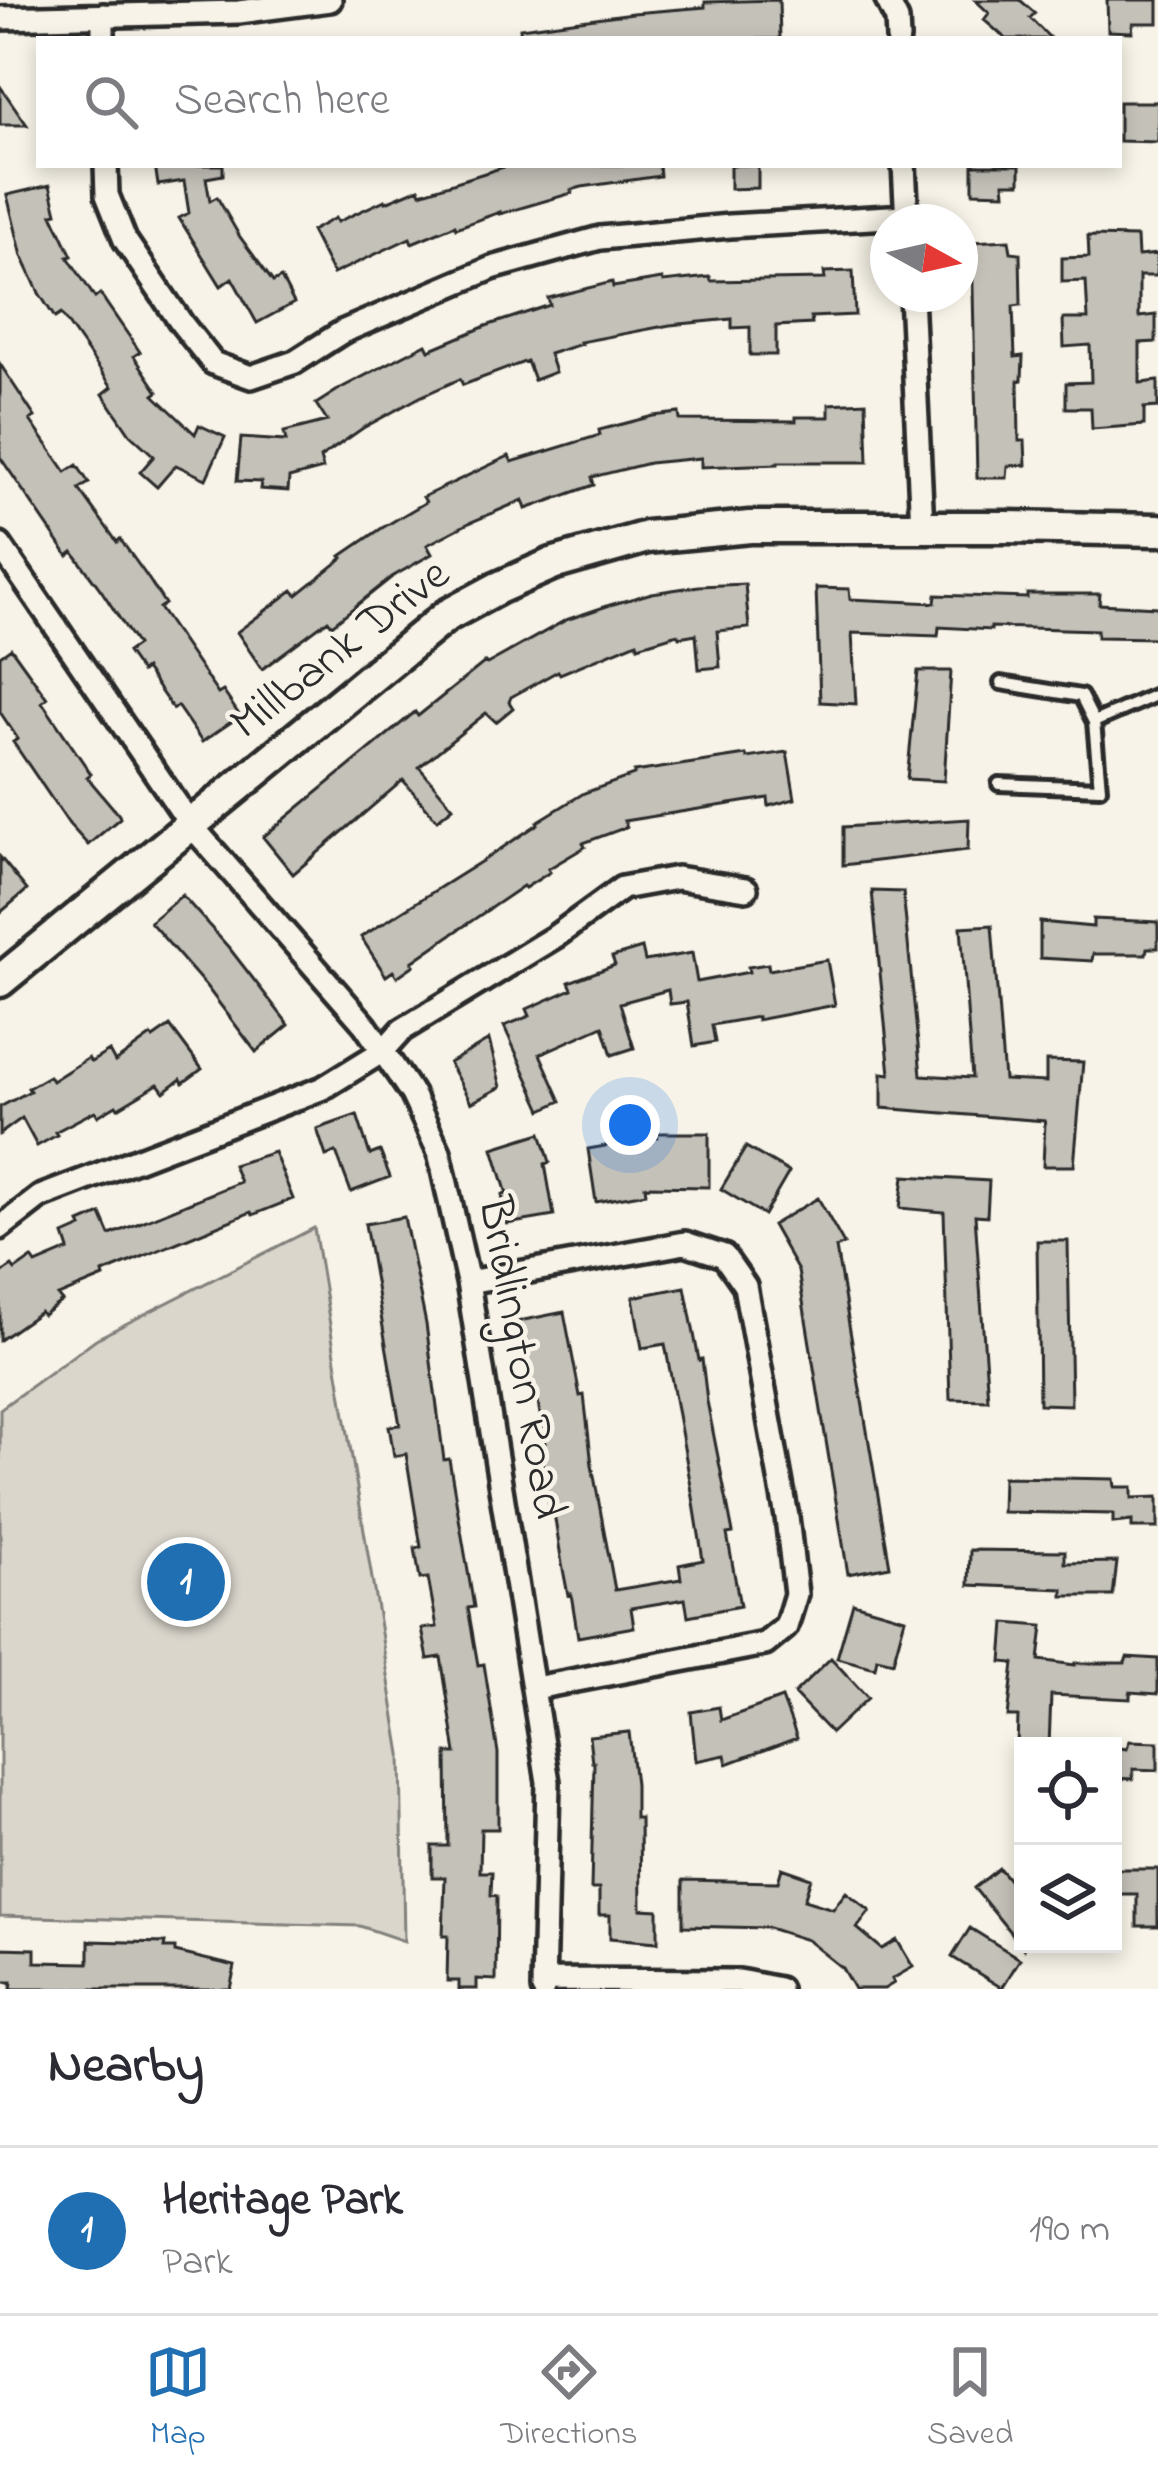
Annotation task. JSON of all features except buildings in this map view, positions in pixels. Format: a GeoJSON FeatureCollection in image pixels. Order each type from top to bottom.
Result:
{"type":"FeatureCollection","features":[{"type":"Feature","properties":{"kind":"street"},"geometry":{"type":"LineString","coordinates":[[0,18],[239,12],[330,0]]}},
{"type":"Feature","properties":{"kind":"street"},"geometry":{"type":"LineString","coordinates":[[887,0],[897,20],[898,36]]}},
{"type":"Feature","properties":{"kind":"street"},"geometry":{"type":"LineString","coordinates":[[103,15],[103,36]]}},
{"type":"Feature","properties":{"kind":"street"},"geometry":{"type":"LineString","coordinates":[[106,168],[107,195],[125,240],[159,291],[213,364],[251,377],[295,362],[342,332],[492,268],[600,238],[870,221]]}},
{"type":"Feature","properties":{"kind":"street"},"geometry":{"type":"LineString","coordinates":[[904,168],[906,204]]}},
{"type":"Feature","properties":{"kind":"street"},"geometry":{"type":"LineString","coordinates":[[912,312],[922,527]]}},
{"type":"Feature","properties":{"kind":"street","name":"Millbank Drive"},"geometry":{"type":"LineString","coordinates":[[0,981],[446,616],[552,564],[647,537],[750,527],[1158,530]]}},
{"type":"Feature","properties":{"kind":"street","name":"Bridlington Road"},"geometry":{"type":"LineString","coordinates":[[0,545],[191,825],[365,1025],[412,1094],[439,1152],[468,1282],[548,1782],[543,1984]]}},
{"type":"Feature","properties":{"kind":"street"},"geometry":{"type":"LineString","coordinates":[[0,1228],[40,1197],[323,1088],[383,1051],[402,1030],[556,936],[622,888],[677,878],[746,889]]}},
{"type":"Feature","properties":{"kind":"street"},"geometry":{"type":"LineString","coordinates":[[468,1282],[685,1243],[724,1256],[745,1286],[787,1516],[796,1594],[786,1627],[766,1644],[535,1688]]}},
{"type":"Feature","properties":{"kind":"street"},"geometry":{"type":"LineString","coordinates":[[543,1984],[739,1981],[779,1989]]}},
{"type":"Feature","properties":{"kind":"lane"},"geometry":{"type":"LineString","coordinates":[[999,784],[1100,788],[1094,722],[1081,696],[1000,683]]}},
{"type":"Feature","properties":{"kind":"lane"},"geometry":{"type":"LineString","coordinates":[[1094,722],[1158,694]]}},
{"type":"Feature","properties":{"kind":"shaded area"},"geometry":{"type":"Polygon","coordinates":[[[314,1228],[401,1754],[404,1941],[360,1926],[0,1916],[0,1409],[96,1339],[314,1228]]]}},
{"type":"Feature","properties":{"kind":"place","name":"Heritage Park"},"geometry":{"type":"Point","coordinates":[186,1582]}}]}
